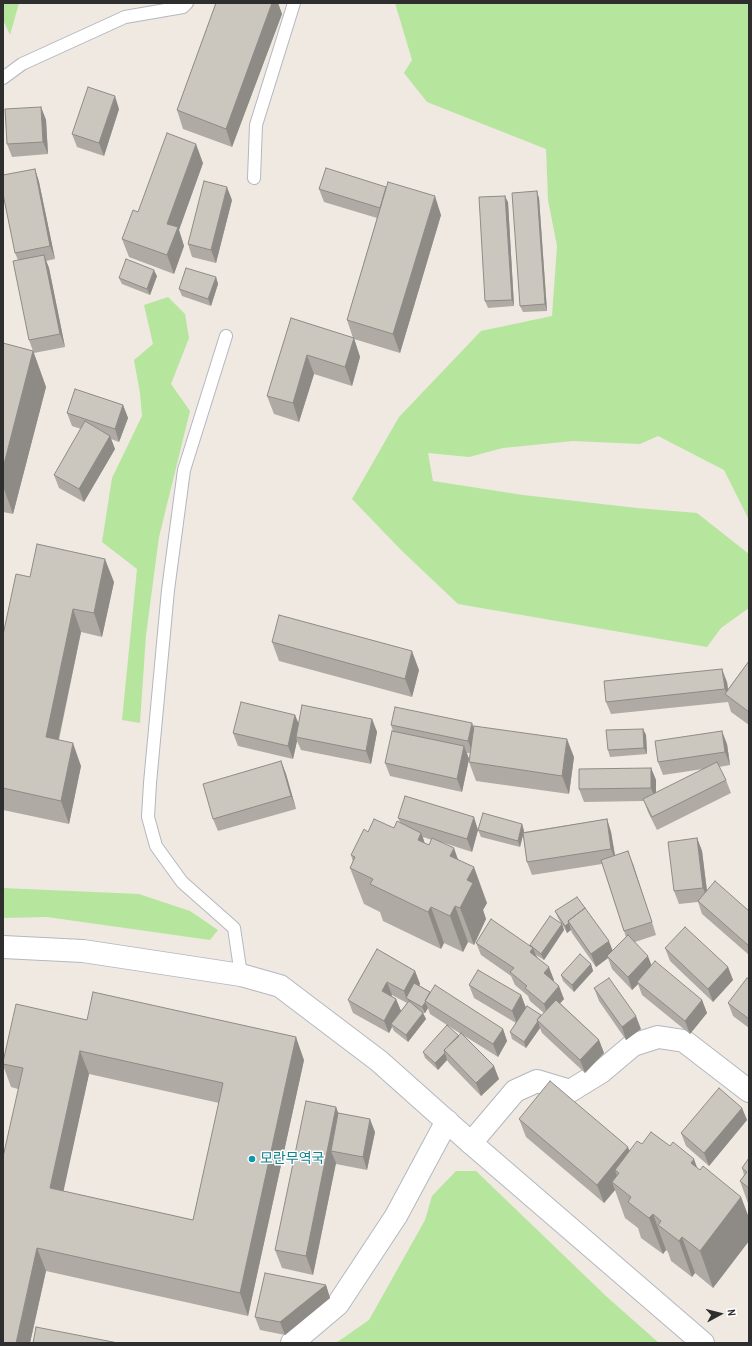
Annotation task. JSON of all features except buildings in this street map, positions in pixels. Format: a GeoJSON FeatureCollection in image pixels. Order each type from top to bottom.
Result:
{"type":"FeatureCollection","features":[{"type":"Feature","properties":{"kind":"main road"},"geometry":{"type":"LineString","coordinates":[[3,947],[82,951],[241,975],[280,986],[379,1061],[471,1144],[703,1343]]}},
{"type":"Feature","properties":{"kind":"main road"},"geometry":{"type":"LineString","coordinates":[[471,1144],[515,1091],[537,1081],[570,1091],[601,1072],[633,1045],[658,1037],[684,1041],[749,1090]]}},
{"type":"Feature","properties":{"kind":"main road"},"geometry":{"type":"LineString","coordinates":[[292,1343],[338,1304],[396,1216],[447,1121]]}},
{"type":"Feature","properties":{"kind":"lane"},"geometry":{"type":"LineString","coordinates":[[3,78],[22,64],[125,17],[183,7],[186,3]]}},
{"type":"Feature","properties":{"kind":"lane"},"geometry":{"type":"LineString","coordinates":[[254,178],[256,125],[294,3]]}},
{"type":"Feature","properties":{"kind":"lane"},"geometry":{"type":"LineString","coordinates":[[226,336],[184,470],[167,597],[148,817],[156,846],[182,882],[234,928],[241,975]]}},
{"type":"Feature","properties":{"kind":"green space"},"geometry":{"type":"Polygon","coordinates":[[[3,3],[19,3],[10,35],[3,20],[3,3]]]}},
{"type":"Feature","properties":{"kind":"green space"},"geometry":{"type":"Polygon","coordinates":[[[395,3],[749,3],[749,520],[724,470],[658,436],[640,444],[573,441],[503,448],[469,457],[428,453],[433,481],[523,495],[637,508],[697,513],[749,554],[749,608],[721,628],[707,647],[458,604],[401,550],[352,499],[399,417],[481,331],[552,316],[557,246],[548,200],[546,149],[427,102],[404,73],[412,60],[395,3]]]}},
{"type":"Feature","properties":{"kind":"green space"},"geometry":{"type":"Polygon","coordinates":[[[168,297],[185,314],[189,338],[171,384],[190,411],[159,537],[146,635],[140,723],[122,720],[137,569],[102,542],[112,478],[142,416],[140,393],[134,360],[153,344],[144,305],[168,297]]]}},
{"type":"Feature","properties":{"kind":"green space"},"geometry":{"type":"Polygon","coordinates":[[[3,888],[139,894],[190,911],[218,930],[210,940],[47,917],[3,918],[3,888]]]}},
{"type":"Feature","properties":{"kind":"green space"},"geometry":{"type":"Polygon","coordinates":[[[456,1171],[476,1171],[607,1297],[659,1343],[336,1343],[369,1320],[425,1220],[432,1196],[456,1171]]]}},
{"type":"Feature","properties":{"kind":"place","name":"모란무역국"},"geometry":{"type":"Point","coordinates":[252,1159]}}]}
